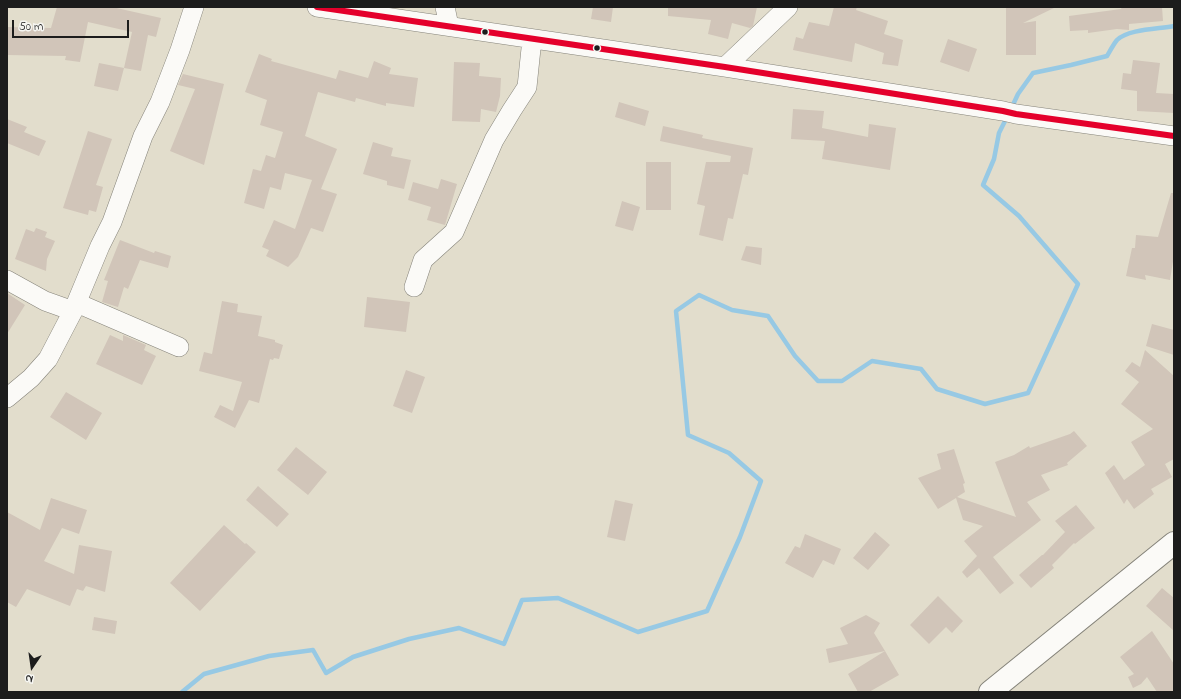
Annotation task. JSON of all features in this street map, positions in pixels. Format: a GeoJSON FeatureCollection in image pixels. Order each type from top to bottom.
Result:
{"type":"FeatureCollection","features":[{"type":"Feature","properties":{"kind":"main road"},"geometry":{"type":"LineString","coordinates":[[990,692],[1174,543]]}},
{"type":"Feature","properties":{"kind":"street"},"geometry":{"type":"LineString","coordinates":[[7,398],[31,378],[48,359],[60,339],[100,246],[112,222],[143,136],[160,102],[180,50],[194,7]]}},
{"type":"Feature","properties":{"kind":"street"},"geometry":{"type":"LineString","coordinates":[[317,7],[725,67],[1174,136]]}},
{"type":"Feature","properties":{"kind":"street"},"geometry":{"type":"LineString","coordinates":[[445,7],[449,26]]}},
{"type":"Feature","properties":{"kind":"street"},"geometry":{"type":"LineString","coordinates":[[725,67],[788,7]]}},
{"type":"Feature","properties":{"kind":"street"},"geometry":{"type":"LineString","coordinates":[[414,287],[422,260],[454,232],[494,140],[527,87],[532,38]]}},
{"type":"Feature","properties":{"kind":"street"},"geometry":{"type":"LineString","coordinates":[[7,280],[45,301],[75,307],[179,347]]}},
{"type":"Feature","properties":{"kind":"building"},"geometry":{"type":"Polygon","coordinates":[[[57,7],[112,7],[161,18],[156,37],[148,35],[141,71],[124,68],[132,32],[88,22],[80,62],[65,60],[66,56],[7,55],[7,27],[51,28],[57,7]]]}},
{"type":"Feature","properties":{"kind":"building"},"geometry":{"type":"Polygon","coordinates":[[[593,7],[613,7],[611,22],[591,19],[593,7]]]}},
{"type":"Feature","properties":{"kind":"building"},"geometry":{"type":"Polygon","coordinates":[[[668,7],[757,7],[753,26],[750,28],[732,23],[728,39],[708,34],[711,20],[668,16],[668,7]]]}},
{"type":"Feature","properties":{"kind":"building"},"geometry":{"type":"Polygon","coordinates":[[[834,7],[857,7],[856,10],[888,21],[884,34],[903,40],[898,66],[882,64],[884,53],[855,43],[852,62],[793,50],[796,37],[803,39],[809,22],[829,26],[834,7]]]}},
{"type":"Feature","properties":{"kind":"building"},"geometry":{"type":"Polygon","coordinates":[[[1006,7],[1056,7],[1023,23],[1036,21],[1036,55],[1006,55],[1006,7]]]}},
{"type":"Feature","properties":{"kind":"building"},"geometry":{"type":"Polygon","coordinates":[[[1122,7],[1162,7],[1163,21],[1129,24],[1129,30],[1117,29],[1088,33],[1088,30],[1070,31],[1069,16],[1121,9],[1122,7]]]}},
{"type":"Feature","properties":{"kind":"building"},"geometry":{"type":"Polygon","coordinates":[[[948,39],[977,49],[969,72],[940,62],[948,39]]]}},
{"type":"Feature","properties":{"kind":"building"},"geometry":{"type":"Polygon","coordinates":[[[259,54],[272,59],[271,61],[336,79],[339,70],[368,78],[374,61],[391,68],[389,74],[418,78],[414,107],[386,103],[386,106],[356,98],[355,102],[318,92],[305,136],[337,149],[321,189],[337,194],[323,232],[311,228],[298,257],[288,267],[266,256],[269,250],[262,247],[274,220],[295,229],[312,180],[285,173],[281,190],[270,187],[264,209],[244,203],[253,169],[261,171],[266,155],[275,158],[283,132],[260,125],[267,100],[245,92],[259,54]]]}},
{"type":"Feature","properties":{"kind":"building"},"geometry":{"type":"Polygon","coordinates":[[[1133,60],[1160,63],[1156,93],[1174,94],[1174,113],[1137,111],[1137,91],[1121,89],[1123,73],[1131,74],[1133,60]]]}},
{"type":"Feature","properties":{"kind":"building"},"geometry":{"type":"Polygon","coordinates":[[[454,62],[480,63],[479,76],[501,78],[500,96],[496,112],[481,109],[480,122],[452,121],[454,62]]]}},
{"type":"Feature","properties":{"kind":"building"},"geometry":{"type":"Polygon","coordinates":[[[99,63],[124,68],[118,91],[94,86],[99,63]]]}},
{"type":"Feature","properties":{"kind":"building"},"geometry":{"type":"Polygon","coordinates":[[[183,74],[224,84],[204,165],[170,151],[195,89],[178,85],[183,74]]]}},
{"type":"Feature","properties":{"kind":"building"},"geometry":{"type":"Polygon","coordinates":[[[619,102],[649,111],[645,126],[615,117],[619,102]]]}},
{"type":"Feature","properties":{"kind":"building"},"geometry":{"type":"Polygon","coordinates":[[[793,109],[824,111],[822,128],[868,137],[869,124],[896,128],[890,170],[822,159],[825,141],[791,139],[793,109]]]}},
{"type":"Feature","properties":{"kind":"building"},"geometry":{"type":"Polygon","coordinates":[[[7,119],[27,127],[24,132],[46,141],[39,156],[7,143],[7,119]]]}},
{"type":"Feature","properties":{"kind":"building"},"geometry":{"type":"Polygon","coordinates":[[[663,126],[703,135],[702,138],[753,148],[748,175],[743,174],[733,219],[728,218],[723,241],[699,235],[705,206],[697,204],[706,162],[730,162],[731,156],[660,141],[663,126]]]}},
{"type":"Feature","properties":{"kind":"building"},"geometry":{"type":"Polygon","coordinates":[[[88,131],[112,139],[96,185],[103,187],[96,212],[89,210],[88,215],[63,208],[88,131]]]}},
{"type":"Feature","properties":{"kind":"building"},"geometry":{"type":"Polygon","coordinates":[[[373,142],[393,148],[391,156],[411,160],[404,189],[387,185],[387,181],[363,174],[373,142]]]}},
{"type":"Feature","properties":{"kind":"building"},"geometry":{"type":"Polygon","coordinates":[[[646,162],[671,162],[671,210],[646,210],[646,162]]]}},
{"type":"Feature","properties":{"kind":"building"},"geometry":{"type":"Polygon","coordinates":[[[441,179],[457,184],[445,225],[427,220],[431,207],[408,200],[413,182],[438,189],[441,179]]]}},
{"type":"Feature","properties":{"kind":"building"},"geometry":{"type":"Polygon","coordinates":[[[1171,193],[1174,193],[1174,255],[1170,280],[1145,275],[1146,280],[1126,276],[1132,248],[1135,248],[1136,235],[1158,237],[1171,193]]]}},
{"type":"Feature","properties":{"kind":"building"},"geometry":{"type":"Polygon","coordinates":[[[622,201],[640,207],[633,231],[615,226],[622,201]]]}},
{"type":"Feature","properties":{"kind":"building"},"geometry":{"type":"Polygon","coordinates":[[[36,228],[47,232],[45,237],[55,241],[47,259],[46,271],[15,259],[26,229],[34,232],[36,228]]]}},
{"type":"Feature","properties":{"kind":"building"},"geometry":{"type":"Polygon","coordinates":[[[120,240],[154,253],[155,251],[171,256],[168,268],[140,260],[128,289],[124,287],[118,307],[102,302],[108,281],[104,280],[120,240]]]}},
{"type":"Feature","properties":{"kind":"building"},"geometry":{"type":"Polygon","coordinates":[[[746,246],[762,248],[761,265],[741,260],[746,246]]]}},
{"type":"Feature","properties":{"kind":"building"},"geometry":{"type":"Polygon","coordinates":[[[7,293],[25,305],[7,334],[7,293]]]}},
{"type":"Feature","properties":{"kind":"building"},"geometry":{"type":"Polygon","coordinates":[[[367,297],[410,302],[406,332],[364,327],[367,297]]]}},
{"type":"Feature","properties":{"kind":"building"},"geometry":{"type":"Polygon","coordinates":[[[222,301],[238,304],[237,312],[262,316],[258,336],[275,340],[275,342],[283,345],[279,359],[270,359],[259,403],[249,400],[235,428],[214,417],[220,405],[233,411],[242,382],[199,371],[204,352],[212,354],[222,301]]]}},
{"type":"Feature","properties":{"kind":"building"},"geometry":{"type":"Polygon","coordinates":[[[1152,324],[1174,330],[1174,355],[1146,346],[1152,324]]]}},
{"type":"Feature","properties":{"kind":"building"},"geometry":{"type":"Polygon","coordinates":[[[110,335],[123,341],[123,335],[146,345],[144,350],[156,356],[142,385],[96,364],[110,335]]]}},
{"type":"Feature","properties":{"kind":"building"},"geometry":{"type":"Polygon","coordinates":[[[1145,350],[1174,376],[1174,459],[1165,464],[1172,477],[1151,489],[1154,494],[1134,509],[1127,499],[1124,504],[1105,473],[1114,465],[1124,480],[1145,465],[1131,442],[1153,429],[1121,404],[1139,382],[1125,371],[1132,362],[1140,367],[1145,350]]]}},
{"type":"Feature","properties":{"kind":"building"},"geometry":{"type":"Polygon","coordinates":[[[406,370],[425,377],[412,413],[393,406],[406,370]]]}},
{"type":"Feature","properties":{"kind":"building"},"geometry":{"type":"Polygon","coordinates":[[[66,392],[102,413],[86,440],[50,417],[66,392]]]}},
{"type":"Feature","properties":{"kind":"building"},"geometry":{"type":"Polygon","coordinates":[[[1074,431],[1087,446],[1067,463],[1068,465],[1041,475],[1050,490],[1027,502],[1041,520],[993,557],[1014,583],[1000,594],[979,568],[967,578],[962,572],[977,556],[964,541],[983,526],[963,520],[956,498],[938,509],[918,478],[941,469],[937,454],[954,449],[965,483],[963,484],[965,492],[957,497],[1016,517],[995,462],[1014,455],[1029,446],[1030,448],[1070,434],[1074,431]]]}},
{"type":"Feature","properties":{"kind":"building"},"geometry":{"type":"Polygon","coordinates":[[[296,447],[327,472],[308,495],[277,470],[296,447]]]}},
{"type":"Feature","properties":{"kind":"building"},"geometry":{"type":"Polygon","coordinates":[[[258,486],[289,514],[277,527],[246,500],[258,486]]]}},
{"type":"Feature","properties":{"kind":"building"},"geometry":{"type":"Polygon","coordinates":[[[51,498],[87,510],[79,534],[62,528],[44,561],[74,574],[79,545],[112,551],[105,592],[86,586],[83,591],[77,589],[70,606],[27,589],[16,607],[7,602],[7,512],[40,530],[51,498]]]}},
{"type":"Feature","properties":{"kind":"building"},"geometry":{"type":"Polygon","coordinates":[[[615,500],[633,504],[625,541],[607,537],[615,500]]]}},
{"type":"Feature","properties":{"kind":"building"},"geometry":{"type":"Polygon","coordinates":[[[1076,505],[1095,528],[1075,544],[1074,543],[1052,565],[1054,568],[1031,588],[1019,575],[1043,555],[1065,532],[1055,521],[1076,505]]]}},
{"type":"Feature","properties":{"kind":"building"},"geometry":{"type":"Polygon","coordinates":[[[224,525],[256,552],[200,611],[170,583],[224,525]]]}},
{"type":"Feature","properties":{"kind":"building"},"geometry":{"type":"Polygon","coordinates":[[[875,532],[890,545],[868,570],[853,558],[875,532]]]}},
{"type":"Feature","properties":{"kind":"building"},"geometry":{"type":"Polygon","coordinates":[[[805,534],[841,549],[834,565],[823,560],[813,578],[785,563],[795,546],[800,548],[805,534]]]}},
{"type":"Feature","properties":{"kind":"building"},"geometry":{"type":"Polygon","coordinates":[[[1162,588],[1174,598],[1174,631],[1146,606],[1162,588]]]}},
{"type":"Feature","properties":{"kind":"building"},"geometry":{"type":"Polygon","coordinates":[[[938,596],[963,621],[952,633],[946,627],[929,644],[910,625],[938,596]]]}},
{"type":"Feature","properties":{"kind":"building"},"geometry":{"type":"Polygon","coordinates":[[[866,615],[880,623],[874,633],[885,651],[829,663],[826,649],[848,644],[840,628],[866,615]]]}},
{"type":"Feature","properties":{"kind":"building"},"geometry":{"type":"Polygon","coordinates":[[[94,617],[117,621],[115,634],[92,630],[94,617]]]}},
{"type":"Feature","properties":{"kind":"building"},"geometry":{"type":"Polygon","coordinates":[[[1152,631],[1174,664],[1174,692],[1157,692],[1147,677],[1141,684],[1133,688],[1128,677],[1134,674],[1120,657],[1152,631]]]}},
{"type":"Feature","properties":{"kind":"building"},"geometry":{"type":"Polygon","coordinates":[[[885,651],[899,675],[869,692],[858,692],[848,674],[885,651]]]}},
{"type":"Feature","properties":{"kind":"waterway"},"geometry":{"type":"LineString","coordinates":[[1011,109],[1018,94],[1033,73],[1107,56],[1117,40],[1122,36],[1144,30],[1174,26]]}},
{"type":"Feature","properties":{"kind":"waterway"},"geometry":{"type":"LineString","coordinates":[[182,692],[204,674],[269,656],[313,650],[326,673],[353,657],[409,639],[459,628],[504,644],[522,600],[558,598],[638,632],[707,611],[740,537],[761,481],[729,453],[688,435],[676,311],[699,295],[732,310],[768,316],[795,356],[818,381],[842,381],[872,361],[921,369],[937,389],[985,404],[1028,393],[1078,284],[1019,216],[983,185],[994,159],[999,133],[1007,117]]}},
{"type":"Feature","properties":{"kind":"transit line"},"geometry":{"type":"LineString","coordinates":[[317,7],[725,67],[1016,114],[1174,136]]}}]}
